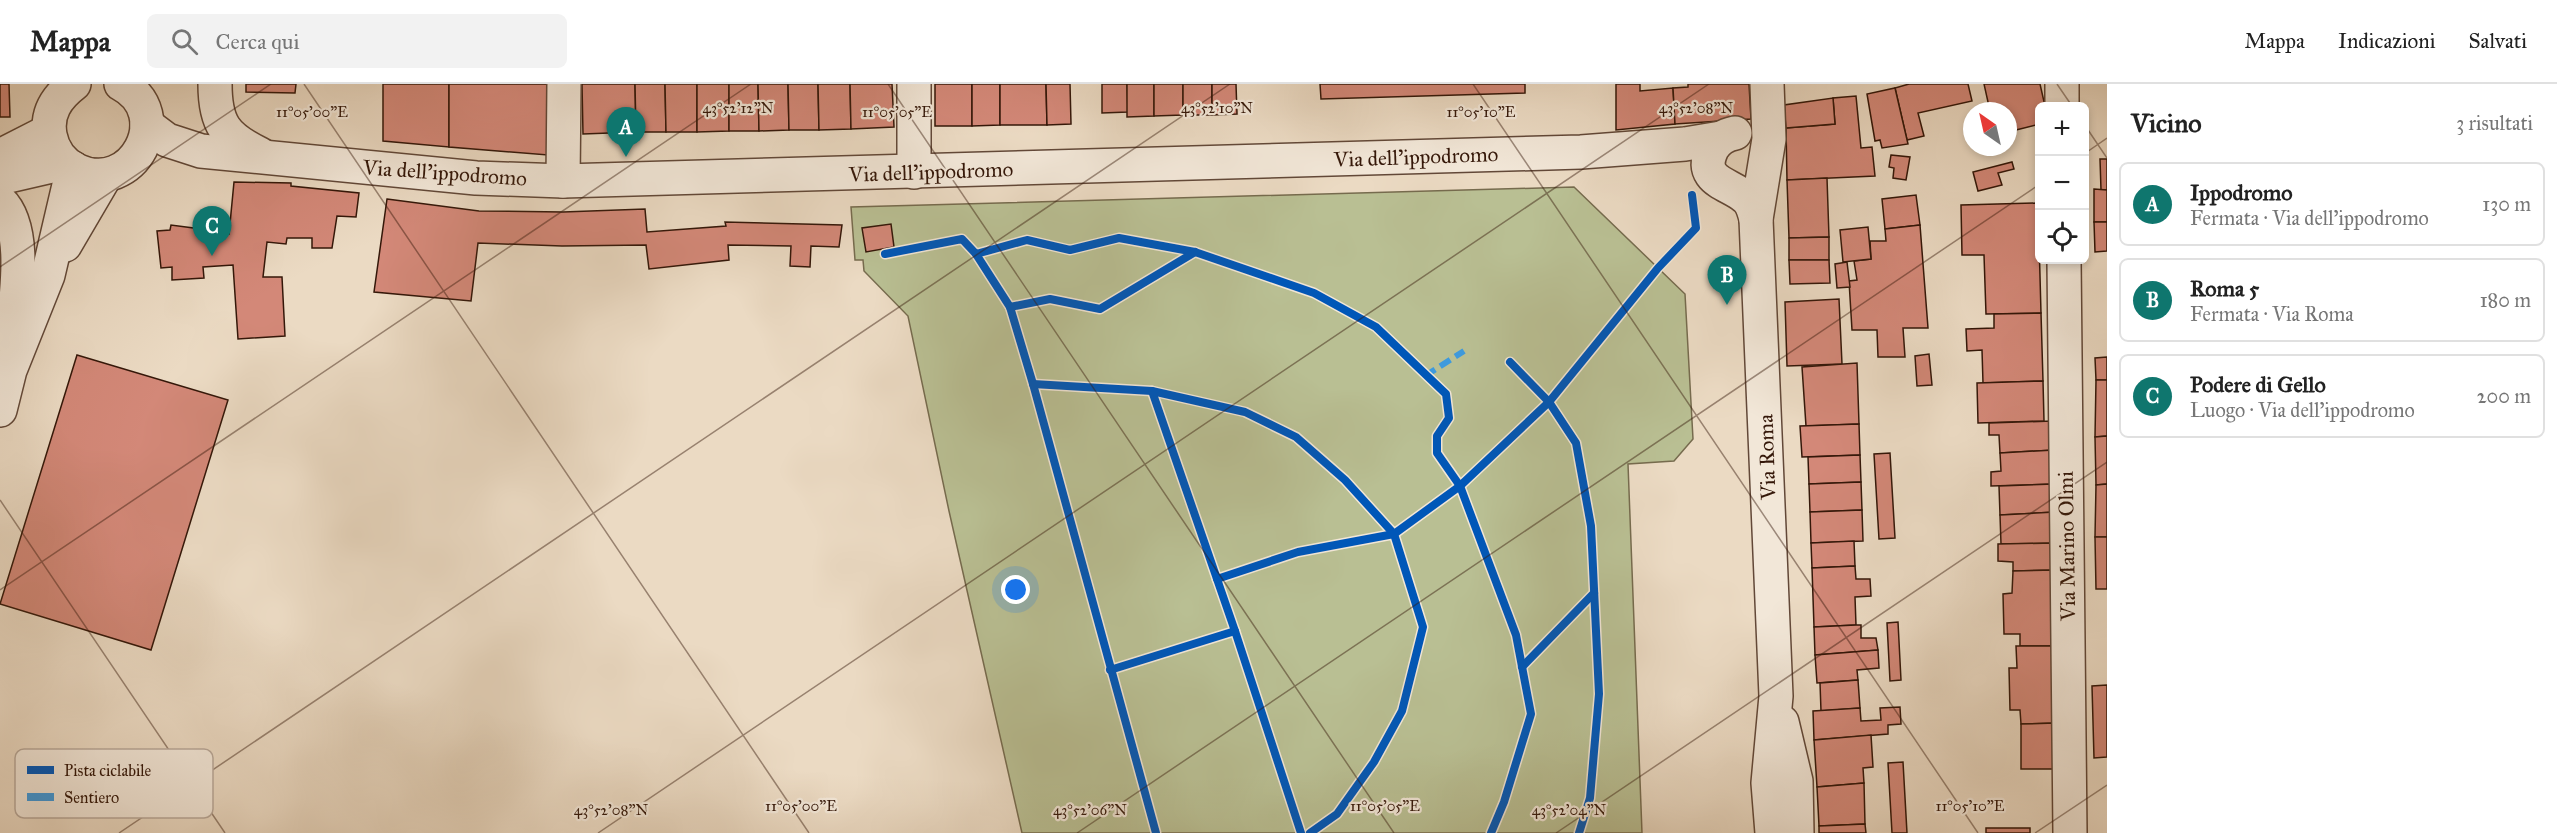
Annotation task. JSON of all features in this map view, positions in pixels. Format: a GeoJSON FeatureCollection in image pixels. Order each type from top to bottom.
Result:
{"type":"FeatureCollection","features":[{"type":"Feature","properties":{"kind":"street"},"geometry":{"type":"LineString","coordinates":[[74,84],[54,104],[50,117],[49,131],[57,154],[69,166],[83,174],[106,175],[119,171],[131,163],[140,152],[146,139],[146,118],[161,84]]}},
{"type":"Feature","properties":{"kind":"street","name":"Via dell'ippodromo"},"geometry":{"type":"LineString","coordinates":[[121,84],[139,98],[146,118],[167,140],[191,149],[476,178],[562,181],[914,172],[1581,152],[1685,144],[1751,154]]}},
{"type":"Feature","properties":{"kind":"street"},"geometry":{"type":"LineString","coordinates":[[215,84],[218,115],[223,128],[239,144],[264,156]]}},
{"type":"Feature","properties":{"kind":"street"},"geometry":{"type":"LineString","coordinates":[[562,181],[564,84]]}},
{"type":"Feature","properties":{"kind":"street"},"geometry":{"type":"LineString","coordinates":[[914,84],[914,172]]}},
{"type":"Feature","properties":{"kind":"street"},"geometry":{"type":"LineString","coordinates":[[1751,154],[1771,84]]}},
{"type":"Feature","properties":{"kind":"street"},"geometry":{"type":"LineString","coordinates":[[2062,84],[2062,102]]}},
{"type":"Feature","properties":{"kind":"street"},"geometry":{"type":"LineString","coordinates":[[0,156],[49,131]]}},
{"type":"Feature","properties":{"kind":"street","name":"Via Roma"},"geometry":{"type":"LineString","coordinates":[[1751,154],[1751,204],[1756,219],[1776,696],[1768,783],[1772,833]]}},
{"type":"Feature","properties":{"kind":"street"},"geometry":{"type":"LineString","coordinates":[[0,178],[69,166]]}},
{"type":"Feature","properties":{"kind":"street"},"geometry":{"type":"LineString","coordinates":[[48,275],[69,166]]}},
{"type":"Feature","properties":{"kind":"street"},"geometry":{"type":"LineString","coordinates":[[0,410],[10,370],[48,275],[106,175]]}},
{"type":"Feature","properties":{"kind":"street"},"geometry":{"type":"LineString","coordinates":[[0,201],[10,214],[18,249],[10,370]]}},
{"type":"Feature","properties":{"kind":"street","name":"Via Marino Olmi"},"geometry":{"type":"LineString","coordinates":[[2064,264],[2070,833]]}},
{"type":"Feature","properties":{"kind":"street","name":"Via Roma"},"geometry":{"type":"LineString","coordinates":[[1776,696],[1796,781],[1797,833]]}},
{"type":"Feature","properties":{"kind":"green space"},"geometry":{"type":"Polygon","coordinates":[[[1574,187],[1685,294],[1693,439],[1674,461],[1628,464],[1642,833],[1022,833],[949,511],[908,316],[864,271],[863,260],[855,260],[851,207],[1574,187]]]}},
{"type":"Feature","properties":{"kind":"building"},"geometry":{"type":"Polygon","coordinates":[[[0,84],[9,84],[10,117],[0,117],[0,84]]]}},
{"type":"Feature","properties":{"kind":"building"},"geometry":{"type":"Polygon","coordinates":[[[246,84],[296,84],[295,93],[246,92],[246,84]]]}},
{"type":"Feature","properties":{"kind":"building"},"geometry":{"type":"Polygon","coordinates":[[[383,84],[449,84],[449,147],[383,141],[383,84]]]}},
{"type":"Feature","properties":{"kind":"building"},"geometry":{"type":"Polygon","coordinates":[[[449,84],[550,84],[548,155],[449,147],[449,84]]]}},
{"type":"Feature","properties":{"kind":"building"},"geometry":{"type":"Polygon","coordinates":[[[582,84],[635,84],[636,132],[583,134],[582,84]]]}},
{"type":"Feature","properties":{"kind":"building"},"geometry":{"type":"Polygon","coordinates":[[[635,84],[665,84],[666,132],[636,132],[635,84]]]}},
{"type":"Feature","properties":{"kind":"building"},"geometry":{"type":"Polygon","coordinates":[[[665,84],[697,84],[697,132],[666,132],[665,84]]]}},
{"type":"Feature","properties":{"kind":"building"},"geometry":{"type":"Polygon","coordinates":[[[697,84],[729,84],[729,131],[697,132],[697,84]]]}},
{"type":"Feature","properties":{"kind":"building"},"geometry":{"type":"Polygon","coordinates":[[[729,84],[758,84],[759,131],[729,131],[729,84]]]}},
{"type":"Feature","properties":{"kind":"building"},"geometry":{"type":"Polygon","coordinates":[[[758,84],[788,84],[789,130],[759,131],[758,84]]]}},
{"type":"Feature","properties":{"kind":"building"},"geometry":{"type":"Polygon","coordinates":[[[788,84],[818,84],[819,130],[789,130],[788,84]]]}},
{"type":"Feature","properties":{"kind":"building"},"geometry":{"type":"Polygon","coordinates":[[[818,84],[850,84],[851,129],[819,130],[818,84]]]}},
{"type":"Feature","properties":{"kind":"building"},"geometry":{"type":"Polygon","coordinates":[[[850,84],[892,84],[894,127],[851,129],[850,84]]]}},
{"type":"Feature","properties":{"kind":"building"},"geometry":{"type":"Polygon","coordinates":[[[935,84],[972,84],[972,126],[935,126],[935,84]]]}},
{"type":"Feature","properties":{"kind":"building"},"geometry":{"type":"Polygon","coordinates":[[[972,84],[1000,84],[1000,125],[972,126],[972,84]]]}},
{"type":"Feature","properties":{"kind":"building"},"geometry":{"type":"Polygon","coordinates":[[[1000,84],[1046,84],[1047,125],[1000,125],[1000,84]]]}},
{"type":"Feature","properties":{"kind":"building"},"geometry":{"type":"Polygon","coordinates":[[[1046,84],[1070,84],[1071,124],[1047,125],[1046,84]]]}},
{"type":"Feature","properties":{"kind":"building"},"geometry":{"type":"Polygon","coordinates":[[[1102,84],[1127,84],[1128,112],[1102,113],[1102,84]]]}},
{"type":"Feature","properties":{"kind":"building"},"geometry":{"type":"Polygon","coordinates":[[[1127,84],[1154,84],[1154,116],[1127,117],[1127,84]]]}},
{"type":"Feature","properties":{"kind":"building"},"geometry":{"type":"Polygon","coordinates":[[[1154,84],[1183,84],[1183,115],[1154,116],[1154,84]]]}},
{"type":"Feature","properties":{"kind":"building"},"geometry":{"type":"Polygon","coordinates":[[[1183,84],[1212,84],[1212,115],[1183,115],[1183,84]]]}},
{"type":"Feature","properties":{"kind":"building"},"geometry":{"type":"Polygon","coordinates":[[[1212,84],[1236,84],[1237,114],[1212,115],[1212,84]]]}},
{"type":"Feature","properties":{"kind":"building"},"geometry":{"type":"Polygon","coordinates":[[[1320,84],[1525,84],[1525,93],[1321,99],[1320,84]]]}},
{"type":"Feature","properties":{"kind":"building"},"geometry":{"type":"Polygon","coordinates":[[[1616,84],[1640,84],[1640,91],[1673,88],[1675,124],[1616,130],[1616,84]]]}},
{"type":"Feature","properties":{"kind":"building"},"geometry":{"type":"Polygon","coordinates":[[[1688,84],[1749,84],[1751,119],[1675,124],[1673,88],[1688,87],[1688,84]]]}},
{"type":"Feature","properties":{"kind":"building"},"geometry":{"type":"Polygon","coordinates":[[[1909,84],[1968,84],[1972,101],[1918,113],[1924,136],[1907,140],[1895,88],[1909,84]]]}},
{"type":"Feature","properties":{"kind":"building"},"geometry":{"type":"Polygon","coordinates":[[[1984,84],[2040,84],[2044,102],[2035,102],[2035,125],[2017,130],[2017,102],[1988,102],[1984,84]]]}},
{"type":"Feature","properties":{"kind":"building"},"geometry":{"type":"Polygon","coordinates":[[[1895,88],[1908,144],[1882,148],[1880,140],[1875,141],[1867,94],[1895,88]]]}},
{"type":"Feature","properties":{"kind":"building"},"geometry":{"type":"Polygon","coordinates":[[[1856,96],[1861,148],[1872,147],[1875,176],[1787,180],[1786,128],[1835,124],[1833,98],[1856,96]]]}},
{"type":"Feature","properties":{"kind":"building"},"geometry":{"type":"Polygon","coordinates":[[[1833,98],[1835,124],[1786,128],[1784,105],[1833,98]]]}},
{"type":"Feature","properties":{"kind":"building"},"geometry":{"type":"Polygon","coordinates":[[[1891,155],[1910,157],[1906,180],[1893,178],[1894,168],[1889,167],[1891,155]]]}},
{"type":"Feature","properties":{"kind":"building"},"geometry":{"type":"Polygon","coordinates":[[[2100,159],[2107,159],[2107,190],[2101,190],[2100,159]]]}},
{"type":"Feature","properties":{"kind":"building"},"geometry":{"type":"Polygon","coordinates":[[[2012,162],[2014,169],[1998,173],[2002,185],[1978,191],[1973,172],[2012,162]]]}},
{"type":"Feature","properties":{"kind":"building"},"geometry":{"type":"Polygon","coordinates":[[[1827,178],[1829,237],[1789,238],[1787,180],[1827,178]]]}},
{"type":"Feature","properties":{"kind":"building"},"geometry":{"type":"Polygon","coordinates":[[[234,182],[291,183],[291,186],[359,193],[356,217],[337,216],[332,248],[312,248],[312,238],[287,238],[286,244],[267,242],[263,277],[282,277],[285,336],[238,339],[233,265],[203,267],[204,278],[172,280],[172,267],[161,268],[157,231],[170,230],[171,225],[201,229],[200,237],[229,234],[234,182]]]}},
{"type":"Feature","properties":{"kind":"building"},"geometry":{"type":"Polygon","coordinates":[[[2094,189],[2107,190],[2107,222],[2094,222],[2094,189]]]}},
{"type":"Feature","properties":{"kind":"building"},"geometry":{"type":"Polygon","coordinates":[[[1916,195],[1920,225],[1885,229],[1882,199],[1916,195]]]}},
{"type":"Feature","properties":{"kind":"building"},"geometry":{"type":"Polygon","coordinates":[[[387,199],[479,211],[563,212],[645,209],[647,232],[726,226],[725,222],[842,225],[839,247],[811,246],[810,267],[790,266],[791,246],[728,245],[729,260],[649,269],[646,245],[562,246],[478,243],[471,301],[374,292],[387,199]]]}},
{"type":"Feature","properties":{"kind":"building"},"geometry":{"type":"Polygon","coordinates":[[[2035,203],[2035,264],[2040,264],[2041,313],[1986,314],[1984,255],[1962,255],[1961,205],[2035,203]]]}},
{"type":"Feature","properties":{"kind":"building"},"geometry":{"type":"Polygon","coordinates":[[[2094,222],[2107,222],[2107,251],[2095,252],[2094,222]]]}},
{"type":"Feature","properties":{"kind":"building"},"geometry":{"type":"Polygon","coordinates":[[[891,224],[894,247],[866,252],[862,228],[891,224]]]}},
{"type":"Feature","properties":{"kind":"building"},"geometry":{"type":"Polygon","coordinates":[[[1920,225],[1928,328],[1903,328],[1905,357],[1878,357],[1877,330],[1852,330],[1849,281],[1857,280],[1854,261],[1871,259],[1870,241],[1886,241],[1885,229],[1920,225]]]}},
{"type":"Feature","properties":{"kind":"building"},"geometry":{"type":"Polygon","coordinates":[[[1868,227],[1871,259],[1843,262],[1840,230],[1868,227]]]}},
{"type":"Feature","properties":{"kind":"building"},"geometry":{"type":"Polygon","coordinates":[[[1829,237],[1829,260],[1789,260],[1789,238],[1829,237]]]}},
{"type":"Feature","properties":{"kind":"building"},"geometry":{"type":"Polygon","coordinates":[[[1789,260],[1829,260],[1830,283],[1790,284],[1789,260]]]}},
{"type":"Feature","properties":{"kind":"building"},"geometry":{"type":"Polygon","coordinates":[[[1847,262],[1850,287],[1837,288],[1835,264],[1847,262]]]}},
{"type":"Feature","properties":{"kind":"building"},"geometry":{"type":"Polygon","coordinates":[[[1839,299],[1842,364],[1787,366],[1785,302],[1839,299]]]}},
{"type":"Feature","properties":{"kind":"building"},"geometry":{"type":"Polygon","coordinates":[[[2041,313],[2043,381],[1983,383],[1982,350],[1967,351],[1966,329],[1994,328],[1994,314],[2041,313]]]}},
{"type":"Feature","properties":{"kind":"building"},"geometry":{"type":"Polygon","coordinates":[[[1929,354],[1932,385],[1917,386],[1915,356],[1929,354]]]}},
{"type":"Feature","properties":{"kind":"building"},"geometry":{"type":"Polygon","coordinates":[[[77,355],[228,400],[151,650],[0,604],[77,355]]]}},
{"type":"Feature","properties":{"kind":"building"},"geometry":{"type":"Polygon","coordinates":[[[2107,357],[2107,380],[2096,380],[2095,358],[2107,357]]]}},
{"type":"Feature","properties":{"kind":"building"},"geometry":{"type":"Polygon","coordinates":[[[1857,363],[1859,424],[1806,426],[1802,367],[1857,363]]]}},
{"type":"Feature","properties":{"kind":"building"},"geometry":{"type":"Polygon","coordinates":[[[2096,380],[2107,380],[2107,436],[2095,437],[2096,380]]]}},
{"type":"Feature","properties":{"kind":"building"},"geometry":{"type":"Polygon","coordinates":[[[2043,381],[2044,421],[1978,423],[1977,383],[2043,381]]]}},
{"type":"Feature","properties":{"kind":"building"},"geometry":{"type":"Polygon","coordinates":[[[2053,421],[2054,450],[2000,453],[1999,435],[1989,435],[1989,423],[2053,421]]]}},
{"type":"Feature","properties":{"kind":"building"},"geometry":{"type":"Polygon","coordinates":[[[1859,424],[1860,455],[1802,457],[1800,426],[1859,424]]]}},
{"type":"Feature","properties":{"kind":"building"},"geometry":{"type":"Polygon","coordinates":[[[2107,436],[2107,484],[2096,485],[2095,437],[2107,436]]]}},
{"type":"Feature","properties":{"kind":"building"},"geometry":{"type":"Polygon","coordinates":[[[2054,450],[2054,484],[1991,486],[1991,472],[2001,471],[2000,453],[2054,450]]]}},
{"type":"Feature","properties":{"kind":"building"},"geometry":{"type":"Polygon","coordinates":[[[1890,453],[1895,538],[1879,539],[1874,454],[1890,453]]]}},
{"type":"Feature","properties":{"kind":"building"},"geometry":{"type":"Polygon","coordinates":[[[1860,455],[1861,482],[1809,484],[1808,457],[1860,455]]]}},
{"type":"Feature","properties":{"kind":"building"},"geometry":{"type":"Polygon","coordinates":[[[1861,482],[1862,510],[1810,512],[1809,484],[1861,482]]]}},
{"type":"Feature","properties":{"kind":"building"},"geometry":{"type":"Polygon","coordinates":[[[2054,484],[2055,512],[2000,515],[1999,486],[2054,484]]]}},
{"type":"Feature","properties":{"kind":"building"},"geometry":{"type":"Polygon","coordinates":[[[2107,484],[2107,537],[2095,537],[2096,485],[2107,484]]]}},
{"type":"Feature","properties":{"kind":"building"},"geometry":{"type":"Polygon","coordinates":[[[1862,510],[1863,541],[1811,543],[1810,512],[1862,510]]]}},
{"type":"Feature","properties":{"kind":"building"},"geometry":{"type":"Polygon","coordinates":[[[2055,512],[2054,543],[2001,544],[2000,515],[2055,512]]]}},
{"type":"Feature","properties":{"kind":"building"},"geometry":{"type":"Polygon","coordinates":[[[2095,537],[2107,537],[2107,589],[2096,589],[2095,537]]]}},
{"type":"Feature","properties":{"kind":"building"},"geometry":{"type":"Polygon","coordinates":[[[1854,541],[1855,566],[1812,568],[1811,543],[1854,541]]]}},
{"type":"Feature","properties":{"kind":"building"},"geometry":{"type":"Polygon","coordinates":[[[2054,543],[2055,570],[2013,571],[2013,562],[1998,561],[1998,544],[2054,543]]]}},
{"type":"Feature","properties":{"kind":"building"},"geometry":{"type":"Polygon","coordinates":[[[1855,566],[1856,579],[1870,579],[1871,596],[1855,597],[1856,625],[1814,627],[1812,568],[1855,566]]]}},
{"type":"Feature","properties":{"kind":"building"},"geometry":{"type":"Polygon","coordinates":[[[2055,570],[2056,646],[2020,646],[2020,634],[2004,634],[2003,594],[2012,593],[2013,571],[2055,570]]]}},
{"type":"Feature","properties":{"kind":"building"},"geometry":{"type":"Polygon","coordinates":[[[1898,622],[1901,680],[1890,681],[1887,623],[1898,622]]]}},
{"type":"Feature","properties":{"kind":"building"},"geometry":{"type":"Polygon","coordinates":[[[1861,625],[1861,638],[1876,638],[1878,650],[1815,655],[1814,627],[1861,625]]]}},
{"type":"Feature","properties":{"kind":"building"},"geometry":{"type":"Polygon","coordinates":[[[2016,646],[2056,646],[2056,723],[2021,724],[2020,710],[2010,710],[2009,668],[2017,668],[2016,646]]]}},
{"type":"Feature","properties":{"kind":"building"},"geometry":{"type":"Polygon","coordinates":[[[1878,650],[1879,668],[1857,670],[1858,680],[1817,683],[1815,655],[1878,650]]]}},
{"type":"Feature","properties":{"kind":"building"},"geometry":{"type":"Polygon","coordinates":[[[1858,680],[1860,708],[1821,711],[1820,683],[1858,680]]]}},
{"type":"Feature","properties":{"kind":"building"},"geometry":{"type":"Polygon","coordinates":[[[2107,685],[2107,757],[2094,758],[2092,686],[2107,685]]]}},
{"type":"Feature","properties":{"kind":"building"},"geometry":{"type":"Polygon","coordinates":[[[1900,707],[1901,724],[1888,725],[1888,734],[1814,740],[1813,711],[1860,708],[1861,721],[1881,720],[1880,708],[1900,707]]]}},
{"type":"Feature","properties":{"kind":"building"},"geometry":{"type":"Polygon","coordinates":[[[2056,723],[2057,769],[2021,769],[2021,724],[2056,723]]]}},
{"type":"Feature","properties":{"kind":"building"},"geometry":{"type":"Polygon","coordinates":[[[1871,735],[1873,767],[1863,768],[1864,783],[1817,787],[1814,740],[1871,735]]]}},
{"type":"Feature","properties":{"kind":"building"},"geometry":{"type":"Polygon","coordinates":[[[1903,762],[1907,833],[1892,833],[1888,763],[1903,762]]]}},
{"type":"Feature","properties":{"kind":"building"},"geometry":{"type":"Polygon","coordinates":[[[1864,783],[1865,824],[1819,826],[1817,787],[1864,783]]]}},
{"type":"Feature","properties":{"kind":"building"},"geometry":{"type":"Polygon","coordinates":[[[1865,824],[1866,833],[1819,833],[1819,826],[1865,824]]]}},
{"type":"Feature","properties":{"kind":"building"},"geometry":{"type":"Polygon","coordinates":[[[1986,828],[2030,828],[2030,833],[1986,833],[1986,828]]]}},
{"type":"Feature","properties":{"kind":"marked path"},"geometry":{"type":"LineString","coordinates":[[1425,376],[1464,351]]}},
{"type":"Feature","properties":{"kind":"cycle path"},"geometry":{"type":"LineString","coordinates":[[1217,579],[1298,552],[1394,534],[1460,486],[1549,402],[1658,268],[1696,228],[1692,195]]}},
{"type":"Feature","properties":{"kind":"cycle path"},"geometry":{"type":"LineString","coordinates":[[885,254],[962,239],[976,254],[1027,240],[1070,250],[1119,238],[1195,252],[1314,293],[1376,327],[1446,394],[1449,418],[1437,436],[1437,453],[1460,486],[1516,635],[1531,714],[1504,802],[1491,833]]}},
{"type":"Feature","properties":{"kind":"cycle path"},"geometry":{"type":"LineString","coordinates":[[1010,307],[1050,299],[1100,309],[1195,252]]}},
{"type":"Feature","properties":{"kind":"cycle path"},"geometry":{"type":"LineString","coordinates":[[976,254],[1010,307],[1156,833]]}},
{"type":"Feature","properties":{"kind":"cycle path"},"geometry":{"type":"LineString","coordinates":[[1510,362],[1549,402],[1576,443],[1591,526],[1599,694],[1590,798],[1579,833]]}},
{"type":"Feature","properties":{"kind":"cycle path"},"geometry":{"type":"LineString","coordinates":[[1033,384],[1152,391],[1245,412],[1296,437],[1345,480],[1394,534],[1423,627],[1402,711],[1374,762],[1337,814],[1310,833]]}},
{"type":"Feature","properties":{"kind":"cycle path"},"geometry":{"type":"LineString","coordinates":[[1152,391],[1235,631],[1301,833]]}},
{"type":"Feature","properties":{"kind":"cycle path"},"geometry":{"type":"LineString","coordinates":[[1522,667],[1594,593]]}},
{"type":"Feature","properties":{"kind":"cycle path"},"geometry":{"type":"LineString","coordinates":[[1110,670],[1235,631]]}},
{"type":"Feature","properties":{"kind":"place","name":"Ippodromo"},"geometry":{"type":"Point","coordinates":[626,157]}},
{"type":"Feature","properties":{"kind":"place","name":"Podere di Gello"},"geometry":{"type":"Point","coordinates":[212,256]}},
{"type":"Feature","properties":{"kind":"place","name":"Roma 5"},"geometry":{"type":"Point","coordinates":[1727,305]}}]}
